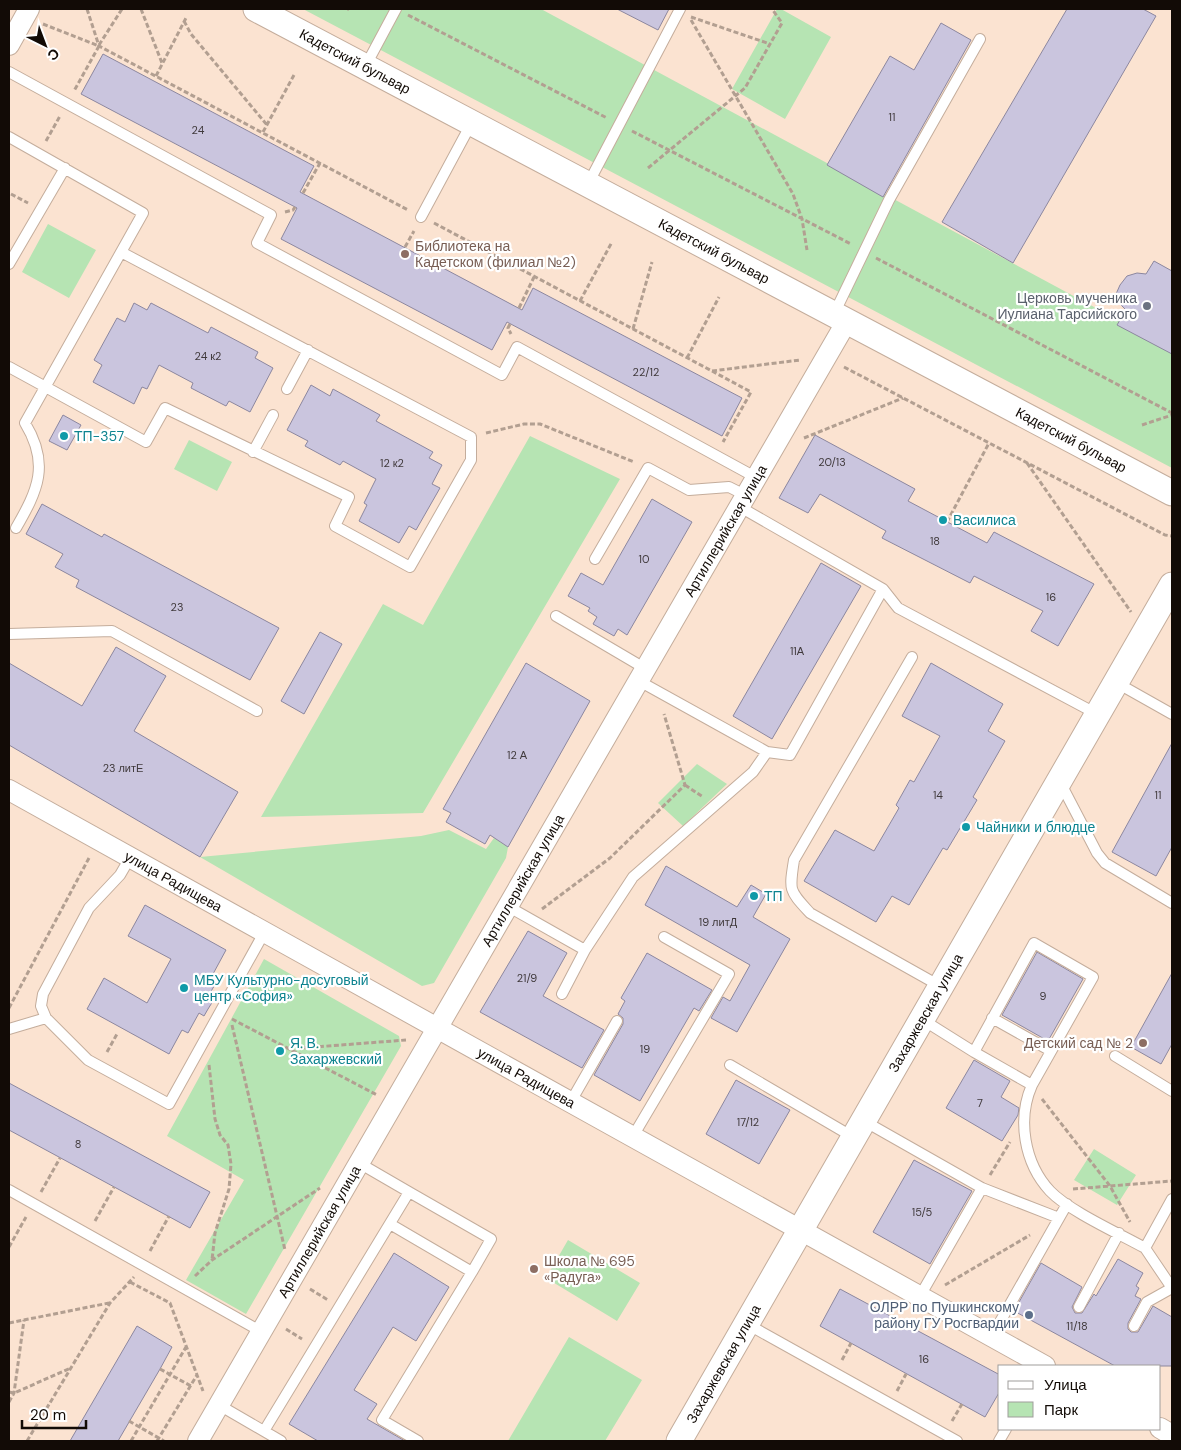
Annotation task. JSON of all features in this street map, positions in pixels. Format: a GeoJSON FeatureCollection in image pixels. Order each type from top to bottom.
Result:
{"type":"FeatureCollection","features":[{"type":"Feature","properties":{"kind":"street","name":"Кадетский бульвар"},"geometry":{"type":"LineString","coordinates":[[256,9],[1172,493]]}},
{"type":"Feature","properties":{"kind":"street"},"geometry":{"type":"LineString","coordinates":[[9,45],[26,13]]}},
{"type":"Feature","properties":{"kind":"street","name":"Артиллерийская улица"},"geometry":{"type":"LineString","coordinates":[[198,1441],[212,1399],[262,1332],[757,478],[841,318]]}},
{"type":"Feature","properties":{"kind":"street","name":"Захаржевская улица"},"geometry":{"type":"LineString","coordinates":[[679,1441],[1172,585]]}},
{"type":"Feature","properties":{"kind":"street","name":"улица Радищева"},"geometry":{"type":"LineString","coordinates":[[9,790],[265,931],[632,1138],[992,1336],[1040,1365]]}},
{"type":"Feature","properties":{"kind":"lane"},"geometry":{"type":"LineString","coordinates":[[365,66],[399,10]]}},
{"type":"Feature","properties":{"kind":"lane"},"geometry":{"type":"LineString","coordinates":[[588,184],[683,12]]}},
{"type":"Feature","properties":{"kind":"lane"},"geometry":{"type":"LineString","coordinates":[[841,318],[889,200],[980,39]]}},
{"type":"Feature","properties":{"kind":"lane"},"geometry":{"type":"LineString","coordinates":[[9,72],[271,215],[257,243],[266,248],[502,375],[517,347],[757,478]]}},
{"type":"Feature","properties":{"kind":"lane"},"geometry":{"type":"LineString","coordinates":[[421,217],[471,123]]}},
{"type":"Feature","properties":{"kind":"lane"},"geometry":{"type":"LineString","coordinates":[[9,136],[143,213],[25,423],[36,446],[38,479],[34,498],[16,528]]}},
{"type":"Feature","properties":{"kind":"lane"},"geometry":{"type":"LineString","coordinates":[[9,264],[65,168]]}},
{"type":"Feature","properties":{"kind":"lane"},"geometry":{"type":"LineString","coordinates":[[9,367],[146,442],[165,408],[349,497],[334,526],[410,567],[471,460],[471,437],[121,252]]}},
{"type":"Feature","properties":{"kind":"lane"},"geometry":{"type":"LineString","coordinates":[[287,389],[308,350]]}},
{"type":"Feature","properties":{"kind":"lane"},"geometry":{"type":"LineString","coordinates":[[254,452],[273,415]]}},
{"type":"Feature","properties":{"kind":"lane"},"geometry":{"type":"LineString","coordinates":[[594,559],[648,468],[689,490],[729,487],[743,502],[883,589],[898,608],[1098,714]]}},
{"type":"Feature","properties":{"kind":"lane"},"geometry":{"type":"LineString","coordinates":[[556,616],[643,675],[766,752],[790,755],[883,589]]}},
{"type":"Feature","properties":{"kind":"lane"},"geometry":{"type":"LineString","coordinates":[[9,634],[112,631],[257,711]]}},
{"type":"Feature","properties":{"kind":"lane"},"geometry":{"type":"LineString","coordinates":[[912,657],[794,860],[790,886],[796,897],[810,913],[940,986]]}},
{"type":"Feature","properties":{"kind":"lane"},"geometry":{"type":"LineString","coordinates":[[1117,683],[1172,714]]}},
{"type":"Feature","properties":{"kind":"lane"},"geometry":{"type":"LineString","coordinates":[[562,994],[585,950],[633,877],[754,772],[766,752]]}},
{"type":"Feature","properties":{"kind":"lane"},"geometry":{"type":"LineString","coordinates":[[1060,781],[1097,852],[1105,862],[1172,903]]}},
{"type":"Feature","properties":{"kind":"lane"},"geometry":{"type":"LineString","coordinates":[[130,856],[120,875],[89,908],[43,994],[41,1006],[46,1018],[88,1060],[169,1104],[265,931]]}},
{"type":"Feature","properties":{"kind":"lane"},"geometry":{"type":"LineString","coordinates":[[509,907],[585,950]]}},
{"type":"Feature","properties":{"kind":"lane"},"geometry":{"type":"LineString","coordinates":[[632,1138],[729,974],[664,937]]}},
{"type":"Feature","properties":{"kind":"lane"},"geometry":{"type":"LineString","coordinates":[[974,1052],[1034,943],[1093,977],[1025,1100],[1024,1139],[1036,1168],[1050,1191],[1067,1204],[1145,1248],[1172,1288],[1147,1302],[1134,1326]]}},
{"type":"Feature","properties":{"kind":"lane"},"geometry":{"type":"LineString","coordinates":[[9,1029],[46,1018]]}},
{"type":"Feature","properties":{"kind":"lane"},"geometry":{"type":"LineString","coordinates":[[992,1018],[1051,1051]]}},
{"type":"Feature","properties":{"kind":"lane"},"geometry":{"type":"LineString","coordinates":[[921,1019],[1032,1085]]}},
{"type":"Feature","properties":{"kind":"lane"},"geometry":{"type":"LineString","coordinates":[[570,1103],[616,1021]]}},
{"type":"Feature","properties":{"kind":"lane"},"geometry":{"type":"LineString","coordinates":[[1115,1056],[1172,1091]]}},
{"type":"Feature","properties":{"kind":"lane"},"geometry":{"type":"LineString","coordinates":[[730,1065],[982,1188],[1059,1218]]}},
{"type":"Feature","properties":{"kind":"lane"},"geometry":{"type":"LineString","coordinates":[[359,1163],[491,1239],[382,1420],[418,1441]]}},
{"type":"Feature","properties":{"kind":"lane"},"geometry":{"type":"LineString","coordinates":[[920,1296],[982,1188]]}},
{"type":"Feature","properties":{"kind":"lane"},"geometry":{"type":"LineString","coordinates":[[9,1190],[262,1332]]}},
{"type":"Feature","properties":{"kind":"lane"},"geometry":{"type":"LineString","coordinates":[[264,1431],[409,1192]]}},
{"type":"Feature","properties":{"kind":"lane"},"geometry":{"type":"LineString","coordinates":[[1145,1248],[1172,1199]]}},
{"type":"Feature","properties":{"kind":"lane"},"geometry":{"type":"LineString","coordinates":[[992,1336],[1067,1204]]}},
{"type":"Feature","properties":{"kind":"lane"},"geometry":{"type":"LineString","coordinates":[[390,1224],[472,1272]]}},
{"type":"Feature","properties":{"kind":"lane"},"geometry":{"type":"LineString","coordinates":[[1079,1308],[1119,1233]]}},
{"type":"Feature","properties":{"kind":"lane"},"geometry":{"type":"LineString","coordinates":[[746,1323],[957,1441]]}},
{"type":"Feature","properties":{"kind":"lane"},"geometry":{"type":"LineString","coordinates":[[212,1399],[281,1441]]}},
{"type":"Feature","properties":{"kind":"lane"},"geometry":{"type":"LineString","coordinates":[[999,1441],[1005,1430]]}},
{"type":"Feature","properties":{"kind":"path"},"geometry":{"type":"LineString","coordinates":[[38,154],[122,9]]}},
{"type":"Feature","properties":{"kind":"path"},"geometry":{"type":"LineString","coordinates":[[141,9],[162,64]]}},
{"type":"Feature","properties":{"kind":"path"},"geometry":{"type":"LineString","coordinates":[[648,168],[746,88],[782,23],[772,9]]}},
{"type":"Feature","properties":{"kind":"path"},"geometry":{"type":"LineString","coordinates":[[399,10],[612,121]]}},
{"type":"Feature","properties":{"kind":"path"},"geometry":{"type":"LineString","coordinates":[[683,12],[770,44]]}},
{"type":"Feature","properties":{"kind":"path"},"geometry":{"type":"LineString","coordinates":[[683,12],[736,96],[793,194],[802,219],[807,250]]}},
{"type":"Feature","properties":{"kind":"path"},"geometry":{"type":"LineString","coordinates":[[26,13],[99,46]]}},
{"type":"Feature","properties":{"kind":"path"},"geometry":{"type":"LineString","coordinates":[[156,76],[185,19],[191,34],[267,125]]}},
{"type":"Feature","properties":{"kind":"path"},"geometry":{"type":"LineString","coordinates":[[263,132],[294,75]]}},
{"type":"Feature","properties":{"kind":"path"},"geometry":{"type":"LineString","coordinates":[[632,131],[858,248]]}},
{"type":"Feature","properties":{"kind":"path"},"geometry":{"type":"LineString","coordinates":[[303,193],[320,162]]}},
{"type":"Feature","properties":{"kind":"path"},"geometry":{"type":"LineString","coordinates":[[580,301],[612,242]]}},
{"type":"Feature","properties":{"kind":"path"},"geometry":{"type":"LineString","coordinates":[[876,258],[1172,414]]}},
{"type":"Feature","properties":{"kind":"path"},"geometry":{"type":"LineString","coordinates":[[633,329],[652,262]]}},
{"type":"Feature","properties":{"kind":"path"},"geometry":{"type":"LineString","coordinates":[[519,308],[534,277]]}},
{"type":"Feature","properties":{"kind":"path"},"geometry":{"type":"LineString","coordinates":[[687,358],[719,297]]}},
{"type":"Feature","properties":{"kind":"path"},"geometry":{"type":"LineString","coordinates":[[843,366],[1165,535],[1172,536]]}},
{"type":"Feature","properties":{"kind":"path"},"geometry":{"type":"LineString","coordinates":[[712,371],[751,392],[715,456]]}},
{"type":"Feature","properties":{"kind":"path"},"geometry":{"type":"LineString","coordinates":[[801,440],[903,398]]}},
{"type":"Feature","properties":{"kind":"path"},"geometry":{"type":"LineString","coordinates":[[1142,425],[1172,414]]}},
{"type":"Feature","properties":{"kind":"path"},"geometry":{"type":"LineString","coordinates":[[471,437],[524,424],[540,424],[648,468]]}},
{"type":"Feature","properties":{"kind":"path"},"geometry":{"type":"LineString","coordinates":[[947,522],[989,443]]}},
{"type":"Feature","properties":{"kind":"path"},"geometry":{"type":"LineString","coordinates":[[1027,463],[1131,612]]}},
{"type":"Feature","properties":{"kind":"path"},"geometry":{"type":"LineString","coordinates":[[530,919],[610,858],[685,785],[662,707]]}},
{"type":"Feature","properties":{"kind":"path"},"geometry":{"type":"LineString","coordinates":[[9,1008],[89,858]]}},
{"type":"Feature","properties":{"kind":"path"},"geometry":{"type":"LineString","coordinates":[[220,1013],[377,1096]]}},
{"type":"Feature","properties":{"kind":"path"},"geometry":{"type":"LineString","coordinates":[[230,1018],[286,1253]]}},
{"type":"Feature","properties":{"kind":"path"},"geometry":{"type":"LineString","coordinates":[[99,1066],[117,1034]]}},
{"type":"Feature","properties":{"kind":"path"},"geometry":{"type":"LineString","coordinates":[[289,1049],[406,1040]]}},
{"type":"Feature","properties":{"kind":"path"},"geometry":{"type":"LineString","coordinates":[[203,1043],[212,1074],[215,1120],[220,1135],[228,1145],[231,1164],[229,1189],[215,1233],[212,1260]]}},
{"type":"Feature","properties":{"kind":"path"},"geometry":{"type":"LineString","coordinates":[[1032,1085],[1110,1186],[1145,1248]]}},
{"type":"Feature","properties":{"kind":"path"},"geometry":{"type":"LineString","coordinates":[[982,1188],[1023,1120]]}},
{"type":"Feature","properties":{"kind":"path"},"geometry":{"type":"LineString","coordinates":[[9,1247],[60,1158]]}},
{"type":"Feature","properties":{"kind":"path"},"geometry":{"type":"LineString","coordinates":[[1050,1191],[1172,1181]]}},
{"type":"Feature","properties":{"kind":"path"},"geometry":{"type":"LineString","coordinates":[[170,1303],[212,1260],[325,1185]]}},
{"type":"Feature","properties":{"kind":"path"},"geometry":{"type":"LineString","coordinates":[[88,1235],[114,1187]]}},
{"type":"Feature","properties":{"kind":"path"},"geometry":{"type":"LineString","coordinates":[[27,1441],[110,1303],[130,1282],[142,1265],[169,1216]]}},
{"type":"Feature","properties":{"kind":"path"},"geometry":{"type":"LineString","coordinates":[[945,1285],[1059,1218]]}},
{"type":"Feature","properties":{"kind":"path"},"geometry":{"type":"LineString","coordinates":[[130,1282],[170,1303],[197,1375],[212,1399]]}},
{"type":"Feature","properties":{"kind":"path"},"geometry":{"type":"LineString","coordinates":[[9,1323],[110,1303]]}},
{"type":"Feature","properties":{"kind":"path"},"geometry":{"type":"LineString","coordinates":[[9,1402],[14,1393],[24,1320]]}},
{"type":"Feature","properties":{"kind":"path"},"geometry":{"type":"LineString","coordinates":[[131,1441],[186,1346]]}},
{"type":"Feature","properties":{"kind":"path"},"geometry":{"type":"LineString","coordinates":[[9,1392],[14,1393],[71,1367]]}},
{"type":"Feature","properties":{"kind":"path"},"geometry":{"type":"LineString","coordinates":[[160,1368],[191,1386]]}},
{"type":"Feature","properties":{"kind":"path"},"geometry":{"type":"LineString","coordinates":[[158,1440],[197,1375]]}},
{"type":"Feature","properties":{"kind":"path"},"geometry":{"type":"LineString","coordinates":[[129,1421],[158,1440],[164,1441]]}},
{"type":"Feature","properties":{"kind":"green space"},"geometry":{"type":"Polygon","coordinates":[[[303,9],[541,9],[1172,349],[1172,468],[303,9]]]}},
{"type":"Feature","properties":{"kind":"green space"},"geometry":{"type":"Polygon","coordinates":[[[777,9],[781,9],[831,37],[785,119],[732,89],[777,9]]]}},
{"type":"Feature","properties":{"kind":"green space"},"geometry":{"type":"Polygon","coordinates":[[[48,224],[96,250],[69,298],[22,272],[48,224]]]}},
{"type":"Feature","properties":{"kind":"green space"},"geometry":{"type":"Polygon","coordinates":[[[530,436],[620,479],[423,813],[261,817],[383,604],[423,625],[530,436]]]}},
{"type":"Feature","properties":{"kind":"green space"},"geometry":{"type":"Polygon","coordinates":[[[189,440],[232,462],[217,491],[174,469],[189,440]]]}},
{"type":"Feature","properties":{"kind":"green space"},"geometry":{"type":"Polygon","coordinates":[[[697,764],[727,784],[683,826],[658,803],[697,764]]]}},
{"type":"Feature","properties":{"kind":"green space"},"geometry":{"type":"Polygon","coordinates":[[[449,830],[486,849],[494,838],[508,847],[506,858],[434,983],[422,986],[200,857],[421,836],[449,830]]]}},
{"type":"Feature","properties":{"kind":"green space"},"geometry":{"type":"Polygon","coordinates":[[[264,959],[399,1036],[401,1046],[246,1314],[186,1280],[244,1180],[167,1136],[264,959]]]}},
{"type":"Feature","properties":{"kind":"green space"},"geometry":{"type":"Polygon","coordinates":[[[1094,1149],[1136,1175],[1117,1205],[1074,1180],[1094,1149]]]}},
{"type":"Feature","properties":{"kind":"green space"},"geometry":{"type":"Polygon","coordinates":[[[568,1240],[640,1283],[617,1321],[546,1278],[568,1240]]]}},
{"type":"Feature","properties":{"kind":"green space"},"geometry":{"type":"Polygon","coordinates":[[[569,1337],[642,1380],[605,1441],[508,1441],[569,1337]]]}},
{"type":"Feature","properties":{"kind":"building"},"geometry":{"type":"Polygon","coordinates":[[[617,9],[669,9],[658,30],[617,9]]]}},
{"type":"Feature","properties":{"kind":"building"},"geometry":{"type":"Polygon","coordinates":[[[1067,9],[1143,9],[1156,16],[1013,263],[942,222],[1067,9]]]}},
{"type":"Feature","properties":{"kind":"building"},"geometry":{"type":"Polygon","coordinates":[[[941,23],[971,40],[883,197],[827,165],[890,56],[914,70],[941,23]]]}},
{"type":"Feature","properties":{"kind":"building"},"geometry":{"type":"Polygon","coordinates":[[[103,54],[314,166],[300,192],[522,310],[533,288],[742,398],[722,436],[507,322],[492,350],[281,239],[297,208],[81,94],[103,54]]]}},
{"type":"Feature","properties":{"kind":"building","name":"Церковь мученика Иулиана Тарсийского"},"geometry":{"type":"Polygon","coordinates":[[[1154,261],[1172,271],[1172,354],[1117,325],[1126,310],[1118,302],[1116,294],[1120,285],[1127,276],[1137,273],[1146,274],[1154,261]]]}},
{"type":"Feature","properties":{"kind":"building"},"geometry":{"type":"Polygon","coordinates":[[[134,303],[147,310],[151,303],[208,333],[211,327],[258,352],[255,358],[273,368],[250,412],[229,401],[226,406],[191,388],[193,383],[159,365],[147,389],[142,387],[134,404],[93,382],[102,365],[94,360],[117,318],[125,322],[134,303]]]}},
{"type":"Feature","properties":{"kind":"building"},"geometry":{"type":"Polygon","coordinates":[[[311,385],[330,396],[333,389],[380,415],[376,421],[433,452],[429,458],[442,465],[432,484],[440,488],[416,530],[409,526],[399,543],[359,521],[367,505],[364,503],[376,479],[343,461],[340,465],[305,446],[308,441],[287,430],[311,385]]]}},
{"type":"Feature","properties":{"kind":"building","name":"ТП-357"},"geometry":{"type":"Polygon","coordinates":[[[63,415],[81,425],[67,450],[49,441],[63,415]]]}},
{"type":"Feature","properties":{"kind":"building"},"geometry":{"type":"Polygon","coordinates":[[[815,435],[915,489],[908,501],[987,543],[994,532],[1094,584],[1058,646],[1031,631],[1043,611],[974,576],[970,583],[882,538],[886,531],[820,494],[808,513],[779,498],[815,435]]]}},
{"type":"Feature","properties":{"kind":"building"},"geometry":{"type":"Polygon","coordinates":[[[652,499],[692,522],[627,635],[618,629],[614,636],[593,624],[597,617],[588,611],[590,608],[568,596],[581,573],[603,585],[652,499]]]}},
{"type":"Feature","properties":{"kind":"building"},"geometry":{"type":"Polygon","coordinates":[[[42,504],[102,537],[104,534],[279,628],[250,680],[76,587],[79,580],[55,567],[63,554],[26,534],[42,504]]]}},
{"type":"Feature","properties":{"kind":"building"},"geometry":{"type":"Polygon","coordinates":[[[821,563],[861,586],[772,739],[733,716],[821,563]]]}},
{"type":"Feature","properties":{"kind":"building"},"geometry":{"type":"Polygon","coordinates":[[[320,632],[342,644],[304,714],[281,701],[320,632]]]}},
{"type":"Feature","properties":{"kind":"building"},"geometry":{"type":"Polygon","coordinates":[[[116,647],[166,676],[134,731],[238,792],[200,857],[9,745],[9,663],[82,706],[116,647]]]}},
{"type":"Feature","properties":{"kind":"building"},"geometry":{"type":"Polygon","coordinates":[[[526,663],[590,701],[508,847],[490,835],[485,844],[446,822],[451,813],[443,809],[526,663]]]}},
{"type":"Feature","properties":{"kind":"building"},"geometry":{"type":"Polygon","coordinates":[[[931,663],[1003,704],[988,731],[1005,741],[973,797],[977,800],[947,850],[943,848],[909,905],[892,896],[876,922],[804,881],[835,830],[874,851],[899,808],[896,805],[910,780],[914,782],[940,736],[902,716],[931,663]]]}},
{"type":"Feature","properties":{"kind":"building"},"geometry":{"type":"Polygon","coordinates":[[[1172,743],[1172,847],[1156,876],[1112,852],[1172,743]]]}},
{"type":"Feature","properties":{"kind":"building"},"geometry":{"type":"Polygon","coordinates":[[[666,866],[737,907],[751,885],[766,894],[753,917],[790,939],[737,1032],[711,1018],[723,997],[730,1001],[750,965],[645,905],[666,866]]]}},
{"type":"Feature","properties":{"kind":"building","name":"МБУ Культурно-досуговый центр «София»"},"geometry":{"type":"Polygon","coordinates":[[[145,905],[226,950],[213,974],[219,978],[207,998],[213,1001],[204,1016],[199,1013],[188,1033],[182,1030],[169,1054],[87,1009],[104,978],[147,1003],[171,959],[128,936],[145,905]]]}},
{"type":"Feature","properties":{"kind":"building"},"geometry":{"type":"Polygon","coordinates":[[[528,931],[567,953],[543,996],[604,1030],[582,1068],[480,1012],[528,931]]]}},
{"type":"Feature","properties":{"kind":"building"},"geometry":{"type":"Polygon","coordinates":[[[1037,952],[1083,979],[1048,1041],[1002,1015],[1037,952]]]}},
{"type":"Feature","properties":{"kind":"building"},"geometry":{"type":"Polygon","coordinates":[[[647,953],[712,990],[699,1011],[694,1008],[640,1101],[594,1075],[623,1024],[623,1018],[618,1014],[625,1001],[621,998],[647,953]]]}},
{"type":"Feature","properties":{"kind":"building"},"geometry":{"type":"Polygon","coordinates":[[[1172,973],[1172,1044],[1161,1064],[1131,1047],[1172,973]]]}},
{"type":"Feature","properties":{"kind":"building"},"geometry":{"type":"Polygon","coordinates":[[[974,1060],[1010,1081],[1001,1097],[1019,1108],[1018,1115],[1002,1141],[946,1108],[974,1060]]]}},
{"type":"Feature","properties":{"kind":"building"},"geometry":{"type":"Polygon","coordinates":[[[736,1080],[790,1110],[759,1164],[706,1134],[736,1080]]]}},
{"type":"Feature","properties":{"kind":"building"},"geometry":{"type":"Polygon","coordinates":[[[9,1083],[210,1192],[190,1228],[9,1130],[9,1083]]]}},
{"type":"Feature","properties":{"kind":"building"},"geometry":{"type":"Polygon","coordinates":[[[914,1160],[972,1191],[930,1264],[873,1232],[914,1160]]]}},
{"type":"Feature","properties":{"kind":"building"},"geometry":{"type":"Polygon","coordinates":[[[394,1253],[449,1287],[416,1341],[393,1327],[354,1390],[377,1404],[367,1419],[405,1441],[318,1441],[289,1424],[394,1253]]]}},
{"type":"Feature","properties":{"kind":"building"},"geometry":{"type":"Polygon","coordinates":[[[1118,1259],[1143,1273],[1136,1286],[1139,1288],[1135,1296],[1141,1299],[1128,1323],[1128,1329],[1131,1332],[1138,1332],[1153,1306],[1172,1317],[1172,1366],[1113,1365],[1014,1311],[1041,1263],[1082,1287],[1072,1307],[1075,1313],[1082,1313],[1094,1294],[1096,1296],[1118,1259]]]}},
{"type":"Feature","properties":{"kind":"building"},"geometry":{"type":"Polygon","coordinates":[[[840,1289],[998,1374],[998,1394],[985,1417],[820,1326],[840,1289]]]}},
{"type":"Feature","properties":{"kind":"building"},"geometry":{"type":"Polygon","coordinates":[[[137,1326],[172,1347],[160,1369],[118,1441],[70,1441],[137,1326]]]}},
{"type":"Feature","properties":{"kind":"place","name":"Библиотека на Кадетском (филиал №2)"},"geometry":{"type":"Point","coordinates":[405,254]}},
{"type":"Feature","properties":{"kind":"place","name":"Церковь мученика Иулиана Тарсийского"},"geometry":{"type":"Point","coordinates":[1147,306]}},
{"type":"Feature","properties":{"kind":"place","name":"ТП-357"},"geometry":{"type":"Point","coordinates":[64,436]}},
{"type":"Feature","properties":{"kind":"place","name":"Василиса"},"geometry":{"type":"Point","coordinates":[943,520]}},
{"type":"Feature","properties":{"kind":"place","name":"Чайники и блюдце"},"geometry":{"type":"Point","coordinates":[966,827]}},
{"type":"Feature","properties":{"kind":"place","name":"ТП"},"geometry":{"type":"Point","coordinates":[754,896]}},
{"type":"Feature","properties":{"kind":"place","name":"МБУ Культурно-досуговый центр «София»"},"geometry":{"type":"Point","coordinates":[184,988]}},
{"type":"Feature","properties":{"kind":"place","name":"Детский сад № 2"},"geometry":{"type":"Point","coordinates":[1143,1043]}},
{"type":"Feature","properties":{"kind":"place","name":"Я. В. Захаржевский"},"geometry":{"type":"Point","coordinates":[280,1051]}},
{"type":"Feature","properties":{"kind":"place","name":"Школа № 695 «Радуга»"},"geometry":{"type":"Point","coordinates":[534,1269]}},
{"type":"Feature","properties":{"kind":"place","name":"ОЛРР по Пушкинскому району ГУ Росгвардии"},"geometry":{"type":"Point","coordinates":[1029,1315]}}]}
